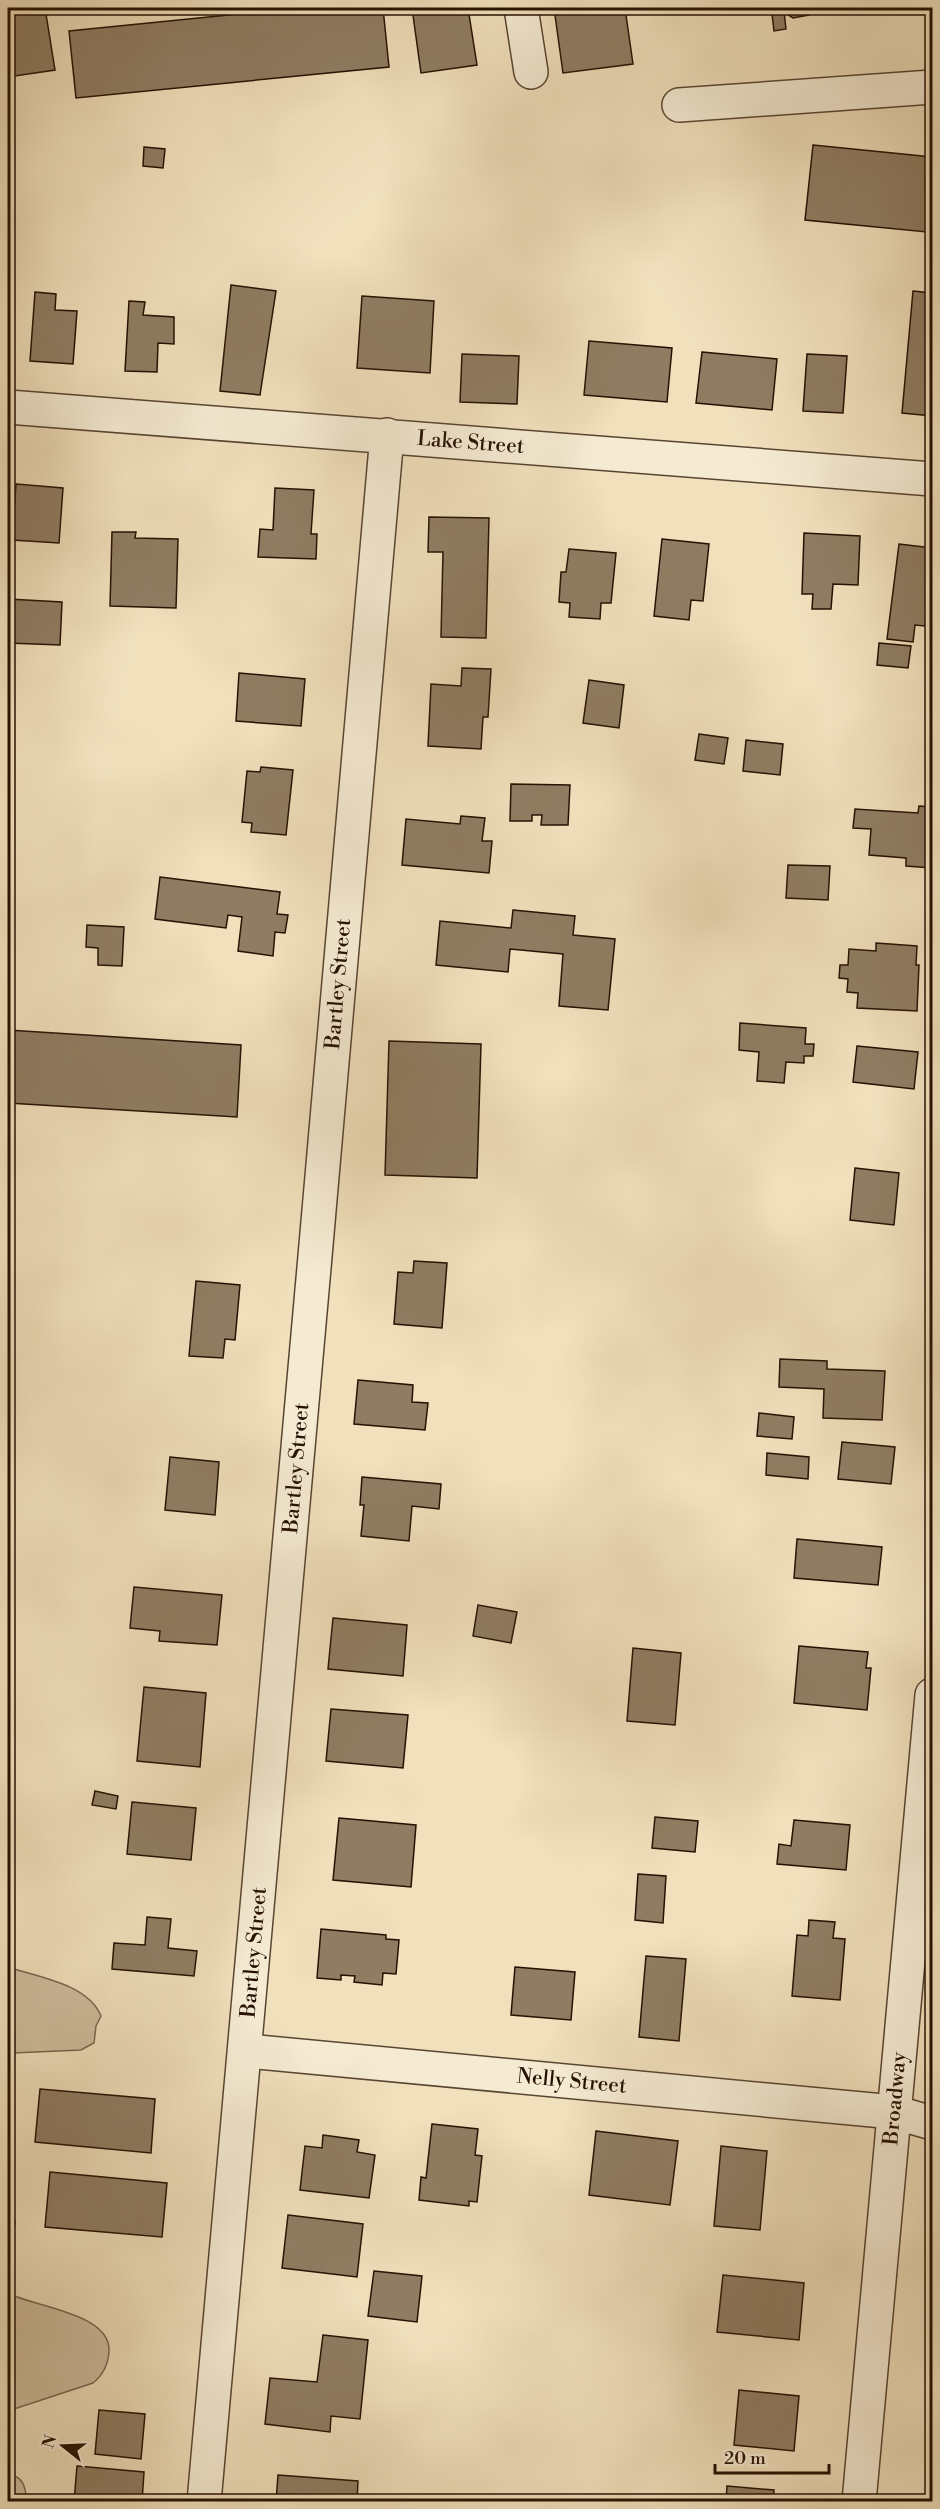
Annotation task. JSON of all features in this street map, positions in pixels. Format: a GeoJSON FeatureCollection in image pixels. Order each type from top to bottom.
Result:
{"type":"FeatureCollection","features":[{"type":"Feature","properties":{"kind":"street"},"geometry":{"type":"LineString","coordinates":[[521,8],[531,72]]}},
{"type":"Feature","properties":{"kind":"street"},"geometry":{"type":"LineString","coordinates":[[680,105],[933,87]]}},
{"type":"Feature","properties":{"kind":"street","name":"Lake Street"},"geometry":{"type":"LineString","coordinates":[[8,407],[933,479]]}},
{"type":"Feature","properties":{"kind":"street","name":"Bartley Street"},"geometry":{"type":"LineString","coordinates":[[204,2502],[247,2051],[322,1155],[387,435]]}},
{"type":"Feature","properties":{"kind":"street","name":"Broadway"},"geometry":{"type":"LineString","coordinates":[[859,2502],[933,1695]]}},
{"type":"Feature","properties":{"kind":"street","name":"Nelly Street"},"geometry":{"type":"LineString","coordinates":[[247,2051],[894,2112],[933,2123]]}},
{"type":"Feature","properties":{"kind":"shaded area"},"geometry":{"type":"Polygon","coordinates":[[[8,1967],[61,1983],[85,1996],[95,2005],[101,2016],[96,2026],[94,2043],[81,2050],[13,2053],[8,2056],[8,1967]]]}},
{"type":"Feature","properties":{"kind":"shaded area"},"geometry":{"type":"Polygon","coordinates":[[[8,2293],[69,2313],[98,2328],[107,2339],[109,2352],[100,2377],[93,2383],[8,2411],[8,2293]]]}},
{"type":"Feature","properties":{"kind":"shaded area"},"geometry":{"type":"Polygon","coordinates":[[[8,2474],[21,2480],[27,2501],[8,2501],[8,2474]]]}},
{"type":"Feature","properties":{"kind":"building"},"geometry":{"type":"Polygon","coordinates":[[[45,8],[55,70],[8,77],[8,9],[45,8]]]}},
{"type":"Feature","properties":{"kind":"building"},"geometry":{"type":"Polygon","coordinates":[[[258,8],[383,8],[389,67],[76,98],[69,31],[258,12],[258,8]]]}},
{"type":"Feature","properties":{"kind":"building"},"geometry":{"type":"Polygon","coordinates":[[[412,8],[468,8],[477,65],[421,73],[412,8]]]}},
{"type":"Feature","properties":{"kind":"building"},"geometry":{"type":"Polygon","coordinates":[[[554,8],[625,8],[633,64],[563,73],[554,8]]]}},
{"type":"Feature","properties":{"kind":"building"},"geometry":{"type":"Polygon","coordinates":[[[780,8],[814,8],[809,15],[793,18],[780,8]]]}},
{"type":"Feature","properties":{"kind":"building"},"geometry":{"type":"Polygon","coordinates":[[[784,12],[786,29],[774,31],[772,14],[784,12]]]}},
{"type":"Feature","properties":{"kind":"building"},"geometry":{"type":"Polygon","coordinates":[[[813,145],[932,157],[927,232],[805,220],[813,145]]]}},
{"type":"Feature","properties":{"kind":"building"},"geometry":{"type":"Polygon","coordinates":[[[144,147],[165,149],[163,168],[143,166],[144,147]]]}},
{"type":"Feature","properties":{"kind":"building"},"geometry":{"type":"Polygon","coordinates":[[[231,285],[276,291],[260,395],[220,391],[231,285]]]}},
{"type":"Feature","properties":{"kind":"building"},"geometry":{"type":"Polygon","coordinates":[[[913,291],[932,293],[932,416],[902,413],[913,291]]]}},
{"type":"Feature","properties":{"kind":"building"},"geometry":{"type":"Polygon","coordinates":[[[35,292],[56,294],[55,310],[77,311],[73,364],[30,361],[35,292]]]}},
{"type":"Feature","properties":{"kind":"building"},"geometry":{"type":"Polygon","coordinates":[[[362,296],[434,301],[430,373],[357,368],[362,296]]]}},
{"type":"Feature","properties":{"kind":"building"},"geometry":{"type":"Polygon","coordinates":[[[129,301],[145,302],[143,315],[174,317],[174,344],[158,343],[157,372],[125,371],[129,301]]]}},
{"type":"Feature","properties":{"kind":"building"},"geometry":{"type":"Polygon","coordinates":[[[589,341],[672,348],[667,402],[584,395],[589,341]]]}},
{"type":"Feature","properties":{"kind":"building"},"geometry":{"type":"Polygon","coordinates":[[[702,352],[777,359],[772,410],[696,403],[702,352]]]}},
{"type":"Feature","properties":{"kind":"building"},"geometry":{"type":"Polygon","coordinates":[[[462,354],[519,356],[517,404],[460,402],[462,354]]]}},
{"type":"Feature","properties":{"kind":"building"},"geometry":{"type":"Polygon","coordinates":[[[807,354],[847,356],[843,413],[803,411],[807,354]]]}},
{"type":"Feature","properties":{"kind":"building"},"geometry":{"type":"Polygon","coordinates":[[[16,484],[63,488],[59,543],[12,540],[16,484]]]}},
{"type":"Feature","properties":{"kind":"building"},"geometry":{"type":"Polygon","coordinates":[[[275,488],[314,490],[311,534],[317,534],[316,559],[258,557],[260,529],[273,530],[275,488]]]}},
{"type":"Feature","properties":{"kind":"building"},"geometry":{"type":"Polygon","coordinates":[[[429,517],[489,518],[486,638],[441,637],[443,552],[428,552],[429,517]]]}},
{"type":"Feature","properties":{"kind":"building"},"geometry":{"type":"Polygon","coordinates":[[[112,532],[136,532],[135,538],[178,539],[176,608],[110,606],[112,532]]]}},
{"type":"Feature","properties":{"kind":"building"},"geometry":{"type":"Polygon","coordinates":[[[804,533],[860,536],[858,585],[833,584],[831,609],[812,609],[813,594],[802,594],[804,533]]]}},
{"type":"Feature","properties":{"kind":"building"},"geometry":{"type":"Polygon","coordinates":[[[662,539],[709,544],[703,601],[691,600],[689,620],[654,616],[662,539]]]}},
{"type":"Feature","properties":{"kind":"building"},"geometry":{"type":"Polygon","coordinates":[[[899,544],[932,548],[932,601],[928,601],[925,626],[915,625],[913,642],[887,639],[899,544]]]}},
{"type":"Feature","properties":{"kind":"building"},"geometry":{"type":"Polygon","coordinates":[[[569,549],[616,553],[611,603],[601,603],[600,619],[569,617],[570,603],[559,602],[561,572],[566,572],[569,549]]]}},
{"type":"Feature","properties":{"kind":"building"},"geometry":{"type":"Polygon","coordinates":[[[8,599],[62,602],[60,645],[8,643],[8,599]]]}},
{"type":"Feature","properties":{"kind":"building"},"geometry":{"type":"Polygon","coordinates":[[[879,643],[911,646],[908,668],[877,665],[879,643]]]}},
{"type":"Feature","properties":{"kind":"building"},"geometry":{"type":"Polygon","coordinates":[[[462,668],[491,669],[488,717],[483,717],[481,749],[428,746],[431,684],[461,686],[462,668]]]}},
{"type":"Feature","properties":{"kind":"building"},"geometry":{"type":"Polygon","coordinates":[[[239,673],[305,679],[301,726],[236,721],[239,673]]]}},
{"type":"Feature","properties":{"kind":"building"},"geometry":{"type":"Polygon","coordinates":[[[589,680],[624,685],[619,728],[583,723],[589,680]]]}},
{"type":"Feature","properties":{"kind":"building"},"geometry":{"type":"Polygon","coordinates":[[[699,734],[728,738],[724,764],[695,760],[699,734]]]}},
{"type":"Feature","properties":{"kind":"building"},"geometry":{"type":"Polygon","coordinates":[[[746,740],[783,744],[780,775],[743,771],[746,740]]]}},
{"type":"Feature","properties":{"kind":"building"},"geometry":{"type":"Polygon","coordinates":[[[261,767],[293,770],[286,835],[251,832],[252,823],[242,822],[247,771],[260,772],[261,767]]]}},
{"type":"Feature","properties":{"kind":"building"},"geometry":{"type":"Polygon","coordinates":[[[511,784],[570,785],[568,825],[541,825],[542,815],[532,815],[532,821],[510,821],[511,784]]]}},
{"type":"Feature","properties":{"kind":"building"},"geometry":{"type":"Polygon","coordinates":[[[919,806],[932,807],[932,868],[906,866],[906,858],[869,855],[871,829],[853,828],[855,809],[918,813],[919,806]]]}},
{"type":"Feature","properties":{"kind":"building"},"geometry":{"type":"Polygon","coordinates":[[[461,816],[485,818],[482,841],[492,841],[489,873],[402,865],[406,819],[460,824],[461,816]]]}},
{"type":"Feature","properties":{"kind":"building"},"geometry":{"type":"Polygon","coordinates":[[[788,865],[830,866],[828,900],[786,898],[788,865]]]}},
{"type":"Feature","properties":{"kind":"building"},"geometry":{"type":"Polygon","coordinates":[[[160,877],[280,892],[277,914],[288,915],[285,933],[275,932],[273,956],[238,951],[242,917],[228,915],[226,928],[155,919],[160,877]]]}},
{"type":"Feature","properties":{"kind":"building"},"geometry":{"type":"Polygon","coordinates":[[[513,910],[575,916],[573,935],[615,939],[608,1010],[559,1006],[563,954],[510,949],[508,972],[436,965],[440,921],[511,928],[513,910]]]}},
{"type":"Feature","properties":{"kind":"building"},"geometry":{"type":"Polygon","coordinates":[[[87,925],[124,927],[122,966],[98,965],[98,948],[86,947],[87,925]]]}},
{"type":"Feature","properties":{"kind":"building"},"geometry":{"type":"Polygon","coordinates":[[[876,943],[917,946],[916,965],[919,965],[917,1011],[857,1008],[858,993],[847,992],[848,979],[839,978],[840,965],[848,965],[849,949],[876,951],[876,943]]]}},
{"type":"Feature","properties":{"kind":"building"},"geometry":{"type":"Polygon","coordinates":[[[740,1023],[806,1028],[805,1044],[814,1044],[813,1056],[804,1056],[804,1063],[786,1062],[784,1083],[757,1081],[759,1052],[739,1050],[740,1023]]]}},
{"type":"Feature","properties":{"kind":"building"},"geometry":{"type":"Polygon","coordinates":[[[8,1030],[241,1045],[237,1117],[8,1103],[8,1030]]]}},
{"type":"Feature","properties":{"kind":"building"},"geometry":{"type":"Polygon","coordinates":[[[389,1041],[481,1044],[477,1178],[385,1175],[389,1041]]]}},
{"type":"Feature","properties":{"kind":"building"},"geometry":{"type":"Polygon","coordinates":[[[857,1046],[918,1052],[914,1089],[853,1082],[857,1046]]]}},
{"type":"Feature","properties":{"kind":"building"},"geometry":{"type":"Polygon","coordinates":[[[855,1168],[899,1173],[894,1225],[850,1220],[855,1168]]]}},
{"type":"Feature","properties":{"kind":"building"},"geometry":{"type":"Polygon","coordinates":[[[414,1261],[447,1263],[442,1328],[394,1324],[398,1272],[413,1273],[414,1261]]]}},
{"type":"Feature","properties":{"kind":"building"},"geometry":{"type":"Polygon","coordinates":[[[196,1281],[240,1285],[235,1340],[225,1339],[223,1358],[189,1356],[196,1281]]]}},
{"type":"Feature","properties":{"kind":"building"},"geometry":{"type":"Polygon","coordinates":[[[780,1359],[827,1361],[827,1369],[885,1371],[882,1420],[823,1418],[824,1389],[779,1387],[780,1359]]]}},
{"type":"Feature","properties":{"kind":"building"},"geometry":{"type":"Polygon","coordinates":[[[358,1380],[413,1385],[412,1402],[428,1403],[425,1430],[354,1424],[358,1380]]]}},
{"type":"Feature","properties":{"kind":"building"},"geometry":{"type":"Polygon","coordinates":[[[759,1413],[794,1417],[792,1439],[757,1436],[759,1413]]]}},
{"type":"Feature","properties":{"kind":"building"},"geometry":{"type":"Polygon","coordinates":[[[842,1442],[895,1447],[891,1484],[838,1479],[842,1442]]]}},
{"type":"Feature","properties":{"kind":"building"},"geometry":{"type":"Polygon","coordinates":[[[767,1453],[809,1457],[808,1479],[766,1475],[767,1453]]]}},
{"type":"Feature","properties":{"kind":"building"},"geometry":{"type":"Polygon","coordinates":[[[170,1457],[219,1462],[215,1515],[165,1510],[170,1457]]]}},
{"type":"Feature","properties":{"kind":"building"},"geometry":{"type":"Polygon","coordinates":[[[362,1477],[441,1484],[439,1509],[412,1506],[409,1541],[361,1536],[364,1505],[360,1505],[362,1477]]]}},
{"type":"Feature","properties":{"kind":"building"},"geometry":{"type":"Polygon","coordinates":[[[797,1539],[882,1547],[878,1585],[794,1578],[797,1539]]]}},
{"type":"Feature","properties":{"kind":"building"},"geometry":{"type":"Polygon","coordinates":[[[134,1587],[222,1595],[217,1645],[159,1641],[160,1631],[130,1628],[134,1587]]]}},
{"type":"Feature","properties":{"kind":"building"},"geometry":{"type":"Polygon","coordinates":[[[478,1605],[517,1612],[511,1643],[473,1636],[478,1605]]]}},
{"type":"Feature","properties":{"kind":"building"},"geometry":{"type":"Polygon","coordinates":[[[333,1618],[407,1625],[403,1676],[328,1669],[333,1618]]]}},
{"type":"Feature","properties":{"kind":"building"},"geometry":{"type":"Polygon","coordinates":[[[799,1646],[868,1652],[866,1668],[871,1668],[867,1710],[794,1703],[799,1646]]]}},
{"type":"Feature","properties":{"kind":"building"},"geometry":{"type":"Polygon","coordinates":[[[633,1648],[681,1653],[675,1725],[627,1721],[633,1648]]]}},
{"type":"Feature","properties":{"kind":"building"},"geometry":{"type":"Polygon","coordinates":[[[144,1687],[206,1693],[200,1767],[137,1761],[144,1687]]]}},
{"type":"Feature","properties":{"kind":"building"},"geometry":{"type":"Polygon","coordinates":[[[331,1709],[408,1715],[403,1768],[326,1761],[331,1709]]]}},
{"type":"Feature","properties":{"kind":"building"},"geometry":{"type":"Polygon","coordinates":[[[95,1791],[118,1796],[116,1809],[92,1805],[95,1791]]]}},
{"type":"Feature","properties":{"kind":"building"},"geometry":{"type":"Polygon","coordinates":[[[132,1802],[196,1808],[191,1860],[127,1854],[132,1802]]]}},
{"type":"Feature","properties":{"kind":"building"},"geometry":{"type":"Polygon","coordinates":[[[655,1817],[698,1821],[695,1852],[652,1848],[655,1817]]]}},
{"type":"Feature","properties":{"kind":"building"},"geometry":{"type":"Polygon","coordinates":[[[339,1818],[416,1825],[411,1887],[333,1880],[339,1818]]]}},
{"type":"Feature","properties":{"kind":"building"},"geometry":{"type":"Polygon","coordinates":[[[794,1820],[850,1825],[846,1870],[777,1864],[779,1844],[791,1846],[794,1820]]]}},
{"type":"Feature","properties":{"kind":"building"},"geometry":{"type":"Polygon","coordinates":[[[638,1874],[666,1876],[663,1923],[635,1920],[638,1874]]]}},
{"type":"Feature","properties":{"kind":"building"},"geometry":{"type":"Polygon","coordinates":[[[147,1917],[171,1919],[168,1948],[197,1951],[194,1976],[112,1969],[114,1943],[145,1945],[147,1917]]]}},
{"type":"Feature","properties":{"kind":"building"},"geometry":{"type":"Polygon","coordinates":[[[809,1920],[835,1922],[833,1938],[845,1939],[840,2000],[792,1996],[797,1935],[808,1936],[809,1920]]]}},
{"type":"Feature","properties":{"kind":"building"},"geometry":{"type":"Polygon","coordinates":[[[321,1929],[386,1935],[386,1939],[399,1940],[396,1974],[383,1973],[382,1985],[354,1982],[355,1976],[341,1975],[341,1980],[317,1978],[321,1929]]]}},
{"type":"Feature","properties":{"kind":"building"},"geometry":{"type":"Polygon","coordinates":[[[646,1956],[686,1959],[679,2041],[639,2037],[646,1956]]]}},
{"type":"Feature","properties":{"kind":"building"},"geometry":{"type":"Polygon","coordinates":[[[515,1967],[575,1972],[571,2020],[511,2015],[515,1967]]]}},
{"type":"Feature","properties":{"kind":"building"},"geometry":{"type":"Polygon","coordinates":[[[40,2089],[155,2099],[151,2153],[35,2142],[40,2089]]]}},
{"type":"Feature","properties":{"kind":"building"},"geometry":{"type":"Polygon","coordinates":[[[432,2124],[478,2129],[475,2155],[482,2156],[477,2202],[469,2201],[469,2206],[419,2200],[421,2177],[426,2178],[432,2124]]]}},
{"type":"Feature","properties":{"kind":"building"},"geometry":{"type":"Polygon","coordinates":[[[596,2131],[678,2141],[670,2205],[589,2195],[596,2131]]]}},
{"type":"Feature","properties":{"kind":"building"},"geometry":{"type":"Polygon","coordinates":[[[323,2135],[359,2140],[357,2152],[375,2155],[369,2198],[300,2190],[305,2146],[322,2148],[323,2135]]]}},
{"type":"Feature","properties":{"kind":"building"},"geometry":{"type":"Polygon","coordinates":[[[721,2146],[767,2151],[760,2230],[714,2226],[721,2146]]]}},
{"type":"Feature","properties":{"kind":"building"},"geometry":{"type":"Polygon","coordinates":[[[50,2172],[167,2183],[162,2237],[45,2227],[50,2172]]]}},
{"type":"Feature","properties":{"kind":"building"},"geometry":{"type":"Polygon","coordinates":[[[288,2215],[363,2224],[357,2277],[282,2268],[288,2215]]]}},
{"type":"Feature","properties":{"kind":"building"},"geometry":{"type":"Polygon","coordinates":[[[8,2221],[15,2221],[13,2241],[8,2241],[8,2221]]]}},
{"type":"Feature","properties":{"kind":"building"},"geometry":{"type":"Polygon","coordinates":[[[374,2271],[422,2276],[417,2322],[368,2316],[374,2271]]]}},
{"type":"Feature","properties":{"kind":"building"},"geometry":{"type":"Polygon","coordinates":[[[723,2275],[804,2283],[799,2340],[717,2332],[723,2275]]]}},
{"type":"Feature","properties":{"kind":"building"},"geometry":{"type":"Polygon","coordinates":[[[323,2335],[368,2340],[360,2419],[331,2416],[330,2432],[265,2424],[270,2378],[317,2382],[323,2335]]]}},
{"type":"Feature","properties":{"kind":"building"},"geometry":{"type":"Polygon","coordinates":[[[739,2390],[799,2396],[794,2451],[734,2445],[739,2390]]]}},
{"type":"Feature","properties":{"kind":"building"},"geometry":{"type":"Polygon","coordinates":[[[99,2410],[145,2414],[141,2459],[95,2454],[99,2410]]]}},
{"type":"Feature","properties":{"kind":"building"},"geometry":{"type":"Polygon","coordinates":[[[77,2466],[144,2472],[142,2502],[74,2502],[77,2466]]]}},
{"type":"Feature","properties":{"kind":"building"},"geometry":{"type":"Polygon","coordinates":[[[278,2475],[358,2481],[357,2502],[276,2502],[278,2475]]]}},
{"type":"Feature","properties":{"kind":"building"},"geometry":{"type":"Polygon","coordinates":[[[727,2486],[774,2490],[773,2502],[726,2502],[727,2486]]]}}]}
